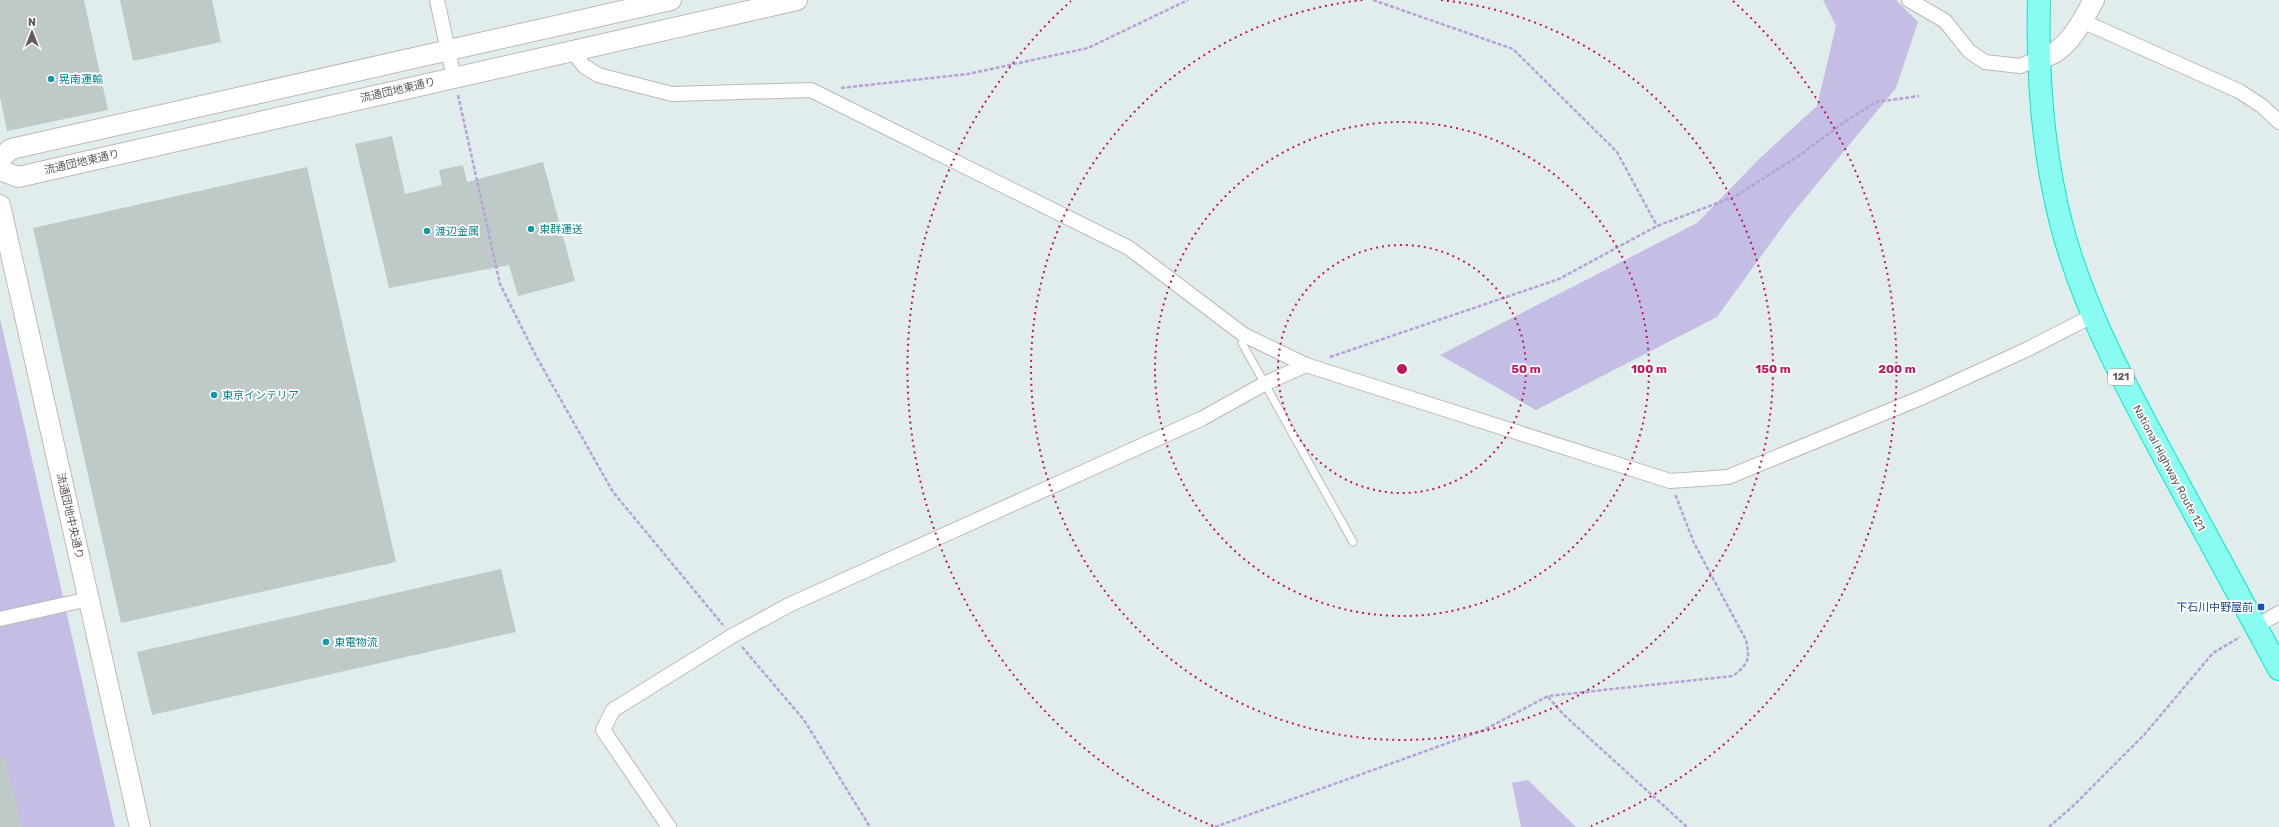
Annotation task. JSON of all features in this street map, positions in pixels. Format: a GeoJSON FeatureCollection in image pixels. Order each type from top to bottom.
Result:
{"type":"FeatureCollection","features":[{"type":"Feature","properties":{"kind":"highway","name":"National Highway Route 121"},"geometry":{"type":"LineString","coordinates":[[2039,0],[2040,58],[2044,128],[2052,181],[2066,240],[2092,316],[2131,396],[2279,669]]}},
{"type":"Feature","properties":{"kind":"street"},"geometry":{"type":"LineString","coordinates":[[437,0],[454,78]]}},
{"type":"Feature","properties":{"kind":"street"},"geometry":{"type":"LineString","coordinates":[[0,159],[11,149],[671,0]]}},
{"type":"Feature","properties":{"kind":"street","name":"流通団地東通り"},"geometry":{"type":"LineString","coordinates":[[0,170],[18,176],[797,0]]}},
{"type":"Feature","properties":{"kind":"street"},"geometry":{"type":"LineString","coordinates":[[1909,0],[1945,21],[1969,51],[1985,62],[2020,66],[2040,58],[2050,56],[2060,50],[2082,21],[2094,0]]}},
{"type":"Feature","properties":{"kind":"street"},"geometry":{"type":"LineString","coordinates":[[2082,21],[2239,91],[2262,106],[2279,122]]}},
{"type":"Feature","properties":{"kind":"street"},"geometry":{"type":"LineString","coordinates":[[572,51],[584,66],[598,75],[672,94],[811,90],[1129,248],[1244,335],[1306,365],[1670,481],[1728,477],[1924,398],[2028,350],[2092,316]]}},
{"type":"Feature","properties":{"kind":"street","name":"流通団地中央通り"},"geometry":{"type":"LineString","coordinates":[[0,205],[140,827]]}},
{"type":"Feature","properties":{"kind":"street"},"geometry":{"type":"LineString","coordinates":[[669,827],[603,730],[613,710],[732,636],[789,605],[1203,418],[1264,384],[1306,365]]}},
{"type":"Feature","properties":{"kind":"street"},"geometry":{"type":"LineString","coordinates":[[0,619],[89,599]]}},
{"type":"Feature","properties":{"kind":"street"},"geometry":{"type":"LineString","coordinates":[[2255,627],[2279,613]]}},
{"type":"Feature","properties":{"kind":"lane"},"geometry":{"type":"LineString","coordinates":[[1244,335],[1242,343],[1353,542]]}},
{"type":"Feature","properties":{"kind":"path"},"geometry":{"type":"LineString","coordinates":[[840,88],[968,74],[1088,48],[1188,0]]}},
{"type":"Feature","properties":{"kind":"path"},"geometry":{"type":"LineString","coordinates":[[1373,0],[1513,49],[1617,152],[1657,226]]}},
{"type":"Feature","properties":{"kind":"path"},"geometry":{"type":"LineString","coordinates":[[454,78],[500,284],[536,356],[613,492],[732,636],[804,720],[870,827]]}},
{"type":"Feature","properties":{"kind":"path"},"geometry":{"type":"LineString","coordinates":[[1306,365],[1559,280],[1657,226],[1736,196],[1797,157],[1846,120],[1876,102],[1919,96]]}},
{"type":"Feature","properties":{"kind":"path"},"geometry":{"type":"LineString","coordinates":[[1215,827],[1484,730],[1548,696],[1733,676],[1746,666],[1749,655],[1746,640],[1694,543],[1670,481]]}},
{"type":"Feature","properties":{"kind":"path"},"geometry":{"type":"LineString","coordinates":[[2049,827],[2073,806],[2144,735],[2213,653],[2255,627]]}},
{"type":"Feature","properties":{"kind":"path"},"geometry":{"type":"LineString","coordinates":[[1548,696],[1564,715],[1619,767],[1687,827]]}},
{"type":"Feature","properties":{"kind":"shaded area"},"geometry":{"type":"Polygon","coordinates":[[[1823,0],[1896,0],[1918,22],[1896,88],[1788,219],[1717,317],[1536,410],[1440,355],[1697,223],[1760,158],[1817,106],[1836,26],[1823,0]]]}},
{"type":"Feature","properties":{"kind":"shaded area"},"geometry":{"type":"Polygon","coordinates":[[[0,318],[115,827],[0,827],[0,318]]]}},
{"type":"Feature","properties":{"kind":"shaded area"},"geometry":{"type":"Polygon","coordinates":[[[1528,780],[1576,827],[1521,827],[1512,783],[1528,780]]]}},
{"type":"Feature","properties":{"kind":"building","name":"晃南運輸"},"geometry":{"type":"Polygon","coordinates":[[[0,0],[84,0],[108,110],[7,131],[0,97],[0,0]]]}},
{"type":"Feature","properties":{"kind":"building"},"geometry":{"type":"Polygon","coordinates":[[[120,0],[212,0],[221,42],[133,61],[120,0]]]}},
{"type":"Feature","properties":{"kind":"building"},"geometry":{"type":"Polygon","coordinates":[[[392,136],[405,194],[442,185],[439,170],[463,165],[467,182],[543,162],[575,281],[518,296],[509,265],[389,288],[355,144],[392,136]]]}},
{"type":"Feature","properties":{"kind":"building","name":"東京インテリア"},"geometry":{"type":"Polygon","coordinates":[[[307,167],[396,562],[121,623],[33,228],[307,167]]]}},
{"type":"Feature","properties":{"kind":"building","name":"東電物流"},"geometry":{"type":"Polygon","coordinates":[[[501,569],[516,632],[152,715],[137,652],[501,569]]]}},
{"type":"Feature","properties":{"kind":"building"},"geometry":{"type":"Polygon","coordinates":[[[0,757],[5,757],[22,827],[0,827],[0,757]]]}},
{"type":"Feature","properties":{"kind":"place","name":"晃南運輸"},"geometry":{"type":"Point","coordinates":[51,79]}},
{"type":"Feature","properties":{"kind":"place","name":"東群運送"},"geometry":{"type":"Point","coordinates":[531,229]}},
{"type":"Feature","properties":{"kind":"place","name":"渡辺金属"},"geometry":{"type":"Point","coordinates":[427,231]}},
{"type":"Feature","properties":{"kind":"place","name":"東京インテリア"},"geometry":{"type":"Point","coordinates":[214,395]}},
{"type":"Feature","properties":{"kind":"place","name":"下石川中野屋前"},"geometry":{"type":"Point","coordinates":[2261,607]}},
{"type":"Feature","properties":{"kind":"place","name":"東電物流"},"geometry":{"type":"Point","coordinates":[326,642]}}]}
